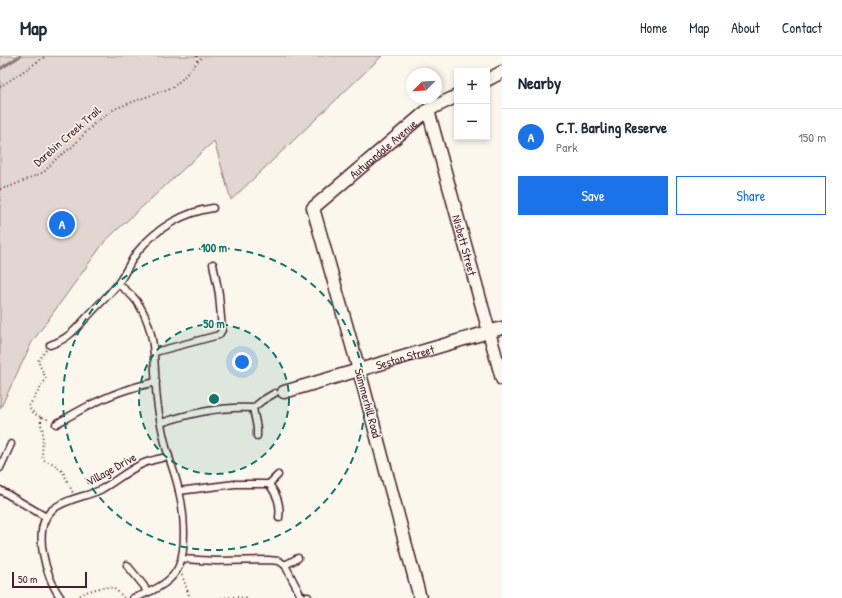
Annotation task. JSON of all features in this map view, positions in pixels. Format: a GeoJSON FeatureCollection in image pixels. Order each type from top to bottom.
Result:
{"type":"FeatureCollection","features":[{"type":"Feature","properties":{"kind":"street"},"geometry":{"type":"LineString","coordinates":[[490,78],[502,72]]}},
{"type":"Feature","properties":{"kind":"street","name":"Autumndale Avenue"},"geometry":{"type":"LineString","coordinates":[[313,208],[428,110],[454,97]]}},
{"type":"Feature","properties":{"kind":"street","name":"Nisbett Street"},"geometry":{"type":"LineString","coordinates":[[428,110],[502,378]]}},
{"type":"Feature","properties":{"kind":"street","name":"Summerhill Road"},"geometry":{"type":"LineString","coordinates":[[313,208],[359,370],[420,598]]}},
{"type":"Feature","properties":{"kind":"street","name":"Seston Street"},"geometry":{"type":"LineString","coordinates":[[280,393],[502,328]]}},
{"type":"Feature","properties":{"kind":"lane"},"geometry":{"type":"LineString","coordinates":[[50,345],[62,341],[118,284],[138,252],[160,230],[187,215],[213,208]]}},
{"type":"Feature","properties":{"kind":"lane"},"geometry":{"type":"LineString","coordinates":[[155,352],[219,335],[222,330],[219,294],[213,264]]}},
{"type":"Feature","properties":{"kind":"lane"},"geometry":{"type":"LineString","coordinates":[[118,284],[136,299],[146,316],[155,352],[158,407],[169,456],[179,491],[184,532],[182,559],[177,570],[168,580],[156,589],[133,598]]}},
{"type":"Feature","properties":{"kind":"lane"},"geometry":{"type":"LineString","coordinates":[[57,423],[94,403],[117,393],[156,382]]}},
{"type":"Feature","properties":{"kind":"lane"},"geometry":{"type":"LineString","coordinates":[[161,423],[181,416],[208,411],[231,408],[253,408],[263,400],[280,393]]}},
{"type":"Feature","properties":{"kind":"lane"},"geometry":{"type":"LineString","coordinates":[[253,408],[257,436]]}},
{"type":"Feature","properties":{"kind":"lane"},"geometry":{"type":"LineString","coordinates":[[0,468],[11,444]]}},
{"type":"Feature","properties":{"kind":"lane","name":"Village Drive"},"geometry":{"type":"LineString","coordinates":[[46,517],[51,510],[57,506],[98,491],[115,482],[142,464],[169,456]]}},
{"type":"Feature","properties":{"kind":"lane"},"geometry":{"type":"LineString","coordinates":[[179,491],[235,484],[269,484],[278,475]]}},
{"type":"Feature","properties":{"kind":"lane"},"geometry":{"type":"LineString","coordinates":[[269,484],[278,498],[280,510],[279,518]]}},
{"type":"Feature","properties":{"kind":"lane"},"geometry":{"type":"LineString","coordinates":[[0,490],[46,517],[42,538],[42,550],[54,590],[61,598]]}},
{"type":"Feature","properties":{"kind":"lane"},"geometry":{"type":"LineString","coordinates":[[285,565],[298,558]]}},
{"type":"Feature","properties":{"kind":"lane"},"geometry":{"type":"LineString","coordinates":[[182,559],[216,561],[279,561],[285,565],[300,594],[303,597],[308,597]]}},
{"type":"Feature","properties":{"kind":"lane"},"geometry":{"type":"LineString","coordinates":[[127,565],[144,586],[147,593]]}},
{"type":"Feature","properties":{"kind":"path"},"geometry":{"type":"LineString","coordinates":[[0,87],[46,56]]}},
{"type":"Feature","properties":{"kind":"path"},"geometry":{"type":"LineString","coordinates":[[196,56],[197,62]]}},
{"type":"Feature","properties":{"kind":"path","name":"Darebin Creek Trail"},"geometry":{"type":"LineString","coordinates":[[0,189],[9,187],[44,172],[94,124],[114,108],[173,87],[182,80],[203,56]]}},
{"type":"Feature","properties":{"kind":"path"},"geometry":{"type":"LineString","coordinates":[[50,345],[38,361],[46,379],[29,406],[30,409],[41,417],[57,423]]}},
{"type":"Feature","properties":{"kind":"path"},"geometry":{"type":"LineString","coordinates":[[41,417],[43,431],[42,456],[44,460],[54,464],[63,472],[76,499]]}},
{"type":"Feature","properties":{"kind":"path"},"geometry":{"type":"LineString","coordinates":[[177,570],[182,574],[190,598]]}},
{"type":"Feature","properties":{"kind":"path"},"geometry":{"type":"LineString","coordinates":[[77,598],[84,592],[110,587],[115,589],[124,598]]}},
{"type":"Feature","properties":{"kind":"path"},"geometry":{"type":"LineString","coordinates":[[221,598],[249,598]]}},
{"type":"Feature","properties":{"kind":"shaded area"},"geometry":{"type":"Polygon","coordinates":[[[0,56],[382,56],[231,200],[214,141],[105,241],[32,342],[0,409],[0,56]]]}},
{"type":"Feature","properties":{"kind":"waterway"},"geometry":{"type":"LineString","coordinates":[[0,69],[20,56]]}},
{"type":"Feature","properties":{"kind":"place","name":"C.T. Barling Reserve"},"geometry":{"type":"Point","coordinates":[62,224]}}]}
